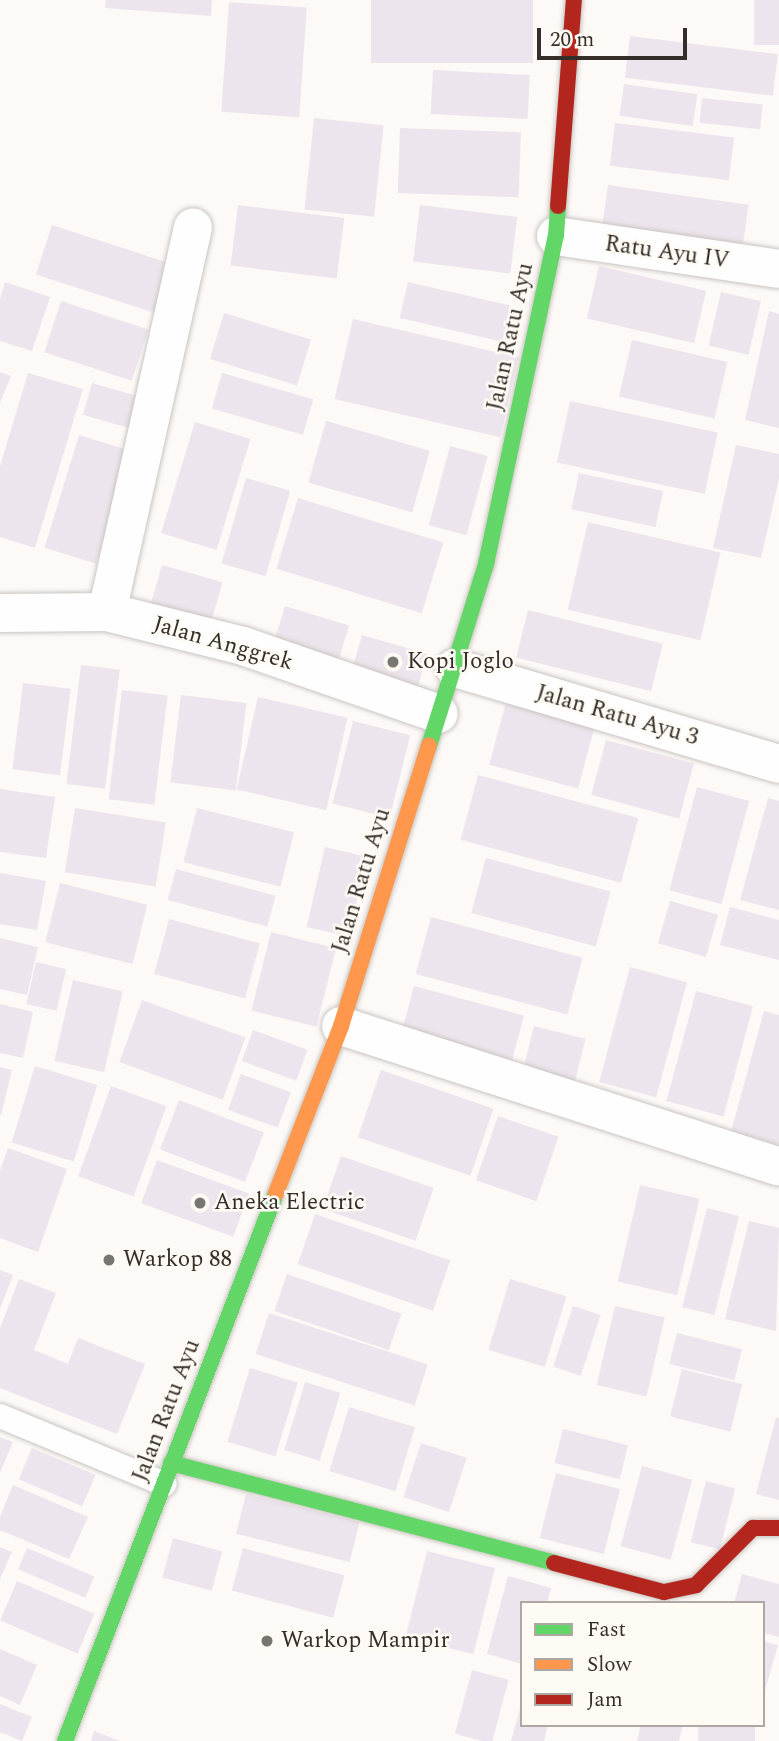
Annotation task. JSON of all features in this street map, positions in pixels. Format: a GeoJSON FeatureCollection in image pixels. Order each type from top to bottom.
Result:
{"type":"FeatureCollection","features":[{"type":"Feature","properties":{"kind":"street","name":"Jalan Ratu Ayu"},"geometry":{"type":"LineString","coordinates":[[65,1741],[341,1026],[486,564],[556,236],[574,0]]}},
{"type":"Feature","properties":{"kind":"street"},"geometry":{"type":"LineString","coordinates":[[107,612],[193,227]]}},
{"type":"Feature","properties":{"kind":"street","name":"Ratu Ayu IV"},"geometry":{"type":"LineString","coordinates":[[556,236],[779,269]]}},
{"type":"Feature","properties":{"kind":"street","name":"Jalan Anggrek"},"geometry":{"type":"LineString","coordinates":[[0,613],[107,612],[243,646],[439,714]]}},
{"type":"Feature","properties":{"kind":"street","name":"Jalan Ratu Ayu 3"},"geometry":{"type":"LineString","coordinates":[[455,668],[779,764]]}},
{"type":"Feature","properties":{"kind":"street"},"geometry":{"type":"LineString","coordinates":[[341,1026],[779,1167]]}},
{"type":"Feature","properties":{"kind":"street"},"geometry":{"type":"LineString","coordinates":[[168,1473],[664,1592],[696,1585],[753,1528],[779,1528]]}},
{"type":"Feature","properties":{"kind":"lane"},"geometry":{"type":"LineString","coordinates":[[0,1416],[168,1473]]}},
{"type":"Feature","properties":{"kind":"building"},"geometry":{"type":"Polygon","coordinates":[[[106,0],[212,0],[211,16],[105,8],[106,0]]]}},
{"type":"Feature","properties":{"kind":"building"},"geometry":{"type":"Polygon","coordinates":[[[371,0],[533,0],[533,63],[371,63],[371,0]]]}},
{"type":"Feature","properties":{"kind":"building"},"geometry":{"type":"Polygon","coordinates":[[[754,0],[779,0],[779,45],[754,45],[754,0]]]}},
{"type":"Feature","properties":{"kind":"building"},"geometry":{"type":"Polygon","coordinates":[[[229,2],[307,7],[299,117],[221,112],[229,2]]]}},
{"type":"Feature","properties":{"kind":"building"},"geometry":{"type":"Polygon","coordinates":[[[630,36],[778,54],[773,96],[625,78],[630,36]]]}},
{"type":"Feature","properties":{"kind":"building"},"geometry":{"type":"Polygon","coordinates":[[[433,70],[530,75],[528,119],[431,114],[433,70]]]}},
{"type":"Feature","properties":{"kind":"building"},"geometry":{"type":"Polygon","coordinates":[[[624,84],[697,94],[693,126],[620,116],[624,84]]]}},
{"type":"Feature","properties":{"kind":"building"},"geometry":{"type":"Polygon","coordinates":[[[702,98],[763,104],[760,129],[699,123],[702,98]]]}},
{"type":"Feature","properties":{"kind":"building"},"geometry":{"type":"Polygon","coordinates":[[[314,118],[384,125],[374,217],[304,209],[314,118]]]}},
{"type":"Feature","properties":{"kind":"building"},"geometry":{"type":"Polygon","coordinates":[[[615,123],[734,138],[729,180],[610,166],[615,123]]]}},
{"type":"Feature","properties":{"kind":"building"},"geometry":{"type":"Polygon","coordinates":[[[400,128],[521,132],[519,197],[398,193],[400,128]]]}},
{"type":"Feature","properties":{"kind":"building"},"geometry":{"type":"Polygon","coordinates":[[[608,185],[749,205],[742,253],[601,234],[608,185]]]}},
{"type":"Feature","properties":{"kind":"building"},"geometry":{"type":"Polygon","coordinates":[[[238,205],[344,218],[337,279],[231,266],[238,205]]]}},
{"type":"Feature","properties":{"kind":"building"},"geometry":{"type":"Polygon","coordinates":[[[420,205],[517,217],[510,274],[413,262],[420,205]]]}},
{"type":"Feature","properties":{"kind":"building"},"geometry":{"type":"Polygon","coordinates":[[[52,225],[171,264],[155,313],[36,274],[52,225]]]}},
{"type":"Feature","properties":{"kind":"building"},"geometry":{"type":"Polygon","coordinates":[[[599,266],[706,291],[694,343],[587,319],[599,266]]]}},
{"type":"Feature","properties":{"kind":"building"},"geometry":{"type":"Polygon","coordinates":[[[5,282],[50,297],[32,351],[0,341],[0,299],[5,282]]]}},
{"type":"Feature","properties":{"kind":"building"},"geometry":{"type":"Polygon","coordinates":[[[408,282],[510,306],[502,342],[400,318],[408,282]]]}},
{"type":"Feature","properties":{"kind":"building"},"geometry":{"type":"Polygon","coordinates":[[[721,292],[761,301],[749,355],[709,346],[721,292]]]}},
{"type":"Feature","properties":{"kind":"building"},"geometry":{"type":"Polygon","coordinates":[[[61,301],[148,329],[132,381],[44,352],[61,301]]]}},
{"type":"Feature","properties":{"kind":"building"},"geometry":{"type":"Polygon","coordinates":[[[769,311],[779,314],[779,428],[745,420],[769,311]]]}},
{"type":"Feature","properties":{"kind":"building"},"geometry":{"type":"Polygon","coordinates":[[[224,313],[311,340],[297,386],[210,359],[224,313]]]}},
{"type":"Feature","properties":{"kind":"building"},"geometry":{"type":"Polygon","coordinates":[[[353,319],[519,357],[500,437],[335,399],[353,319]]]}},
{"type":"Feature","properties":{"kind":"building"},"geometry":{"type":"Polygon","coordinates":[[[632,340],[727,362],[714,419],[619,397],[632,340]]]}},
{"type":"Feature","properties":{"kind":"building"},"geometry":{"type":"Polygon","coordinates":[[[0,372],[11,376],[0,403],[0,372]]]}},
{"type":"Feature","properties":{"kind":"building"},"geometry":{"type":"Polygon","coordinates":[[[28,373],[83,389],[35,548],[0,537],[0,466],[28,373]]]}},
{"type":"Feature","properties":{"kind":"building"},"geometry":{"type":"Polygon","coordinates":[[[222,373],[313,399],[303,435],[212,409],[222,373]]]}},
{"type":"Feature","properties":{"kind":"building"},"geometry":{"type":"Polygon","coordinates":[[[92,383],[146,398],[137,430],[83,415],[92,383]]]}},
{"type":"Feature","properties":{"kind":"building"},"geometry":{"type":"Polygon","coordinates":[[[570,401],[718,432],[705,494],[557,463],[570,401]]]}},
{"type":"Feature","properties":{"kind":"building"},"geometry":{"type":"Polygon","coordinates":[[[326,421],[430,451],[412,512],[308,483],[326,421]]]}},
{"type":"Feature","properties":{"kind":"building"},"geometry":{"type":"Polygon","coordinates":[[[195,422],[250,439],[217,550],[161,533],[195,422]]]}},
{"type":"Feature","properties":{"kind":"building"},"geometry":{"type":"Polygon","coordinates":[[[79,435],[131,451],[96,564],[45,548],[79,435]]]}},
{"type":"Feature","properties":{"kind":"building"},"geometry":{"type":"Polygon","coordinates":[[[736,445],[779,454],[779,479],[761,558],[713,548],[736,445]]]}},
{"type":"Feature","properties":{"kind":"building"},"geometry":{"type":"Polygon","coordinates":[[[450,446],[488,456],[466,535],[429,525],[450,446]]]}},
{"type":"Feature","properties":{"kind":"building"},"geometry":{"type":"Polygon","coordinates":[[[579,473],[663,491],[655,527],[571,509],[579,473]]]}},
{"type":"Feature","properties":{"kind":"building"},"geometry":{"type":"Polygon","coordinates":[[[246,478],[290,491],[266,576],[221,564],[246,478]]]}},
{"type":"Feature","properties":{"kind":"building"},"geometry":{"type":"Polygon","coordinates":[[[298,498],[443,542],[422,613],[276,569],[298,498]]]}},
{"type":"Feature","properties":{"kind":"building"},"geometry":{"type":"Polygon","coordinates":[[[588,522],[721,553],[700,640],[568,610],[588,522]]]}},
{"type":"Feature","properties":{"kind":"building"},"geometry":{"type":"Polygon","coordinates":[[[162,565],[223,582],[211,624],[150,606],[162,565]]]}},
{"type":"Feature","properties":{"kind":"building"},"geometry":{"type":"Polygon","coordinates":[[[285,606],[349,626],[337,664],[273,644],[285,606]]]}},
{"type":"Feature","properties":{"kind":"building"},"geometry":{"type":"Polygon","coordinates":[[[528,610],[663,644],[651,691],[516,658],[528,610]]]}},
{"type":"Feature","properties":{"kind":"building"},"geometry":{"type":"Polygon","coordinates":[[[362,635],[427,654],[417,689],[352,671],[362,635]]]}},
{"type":"Feature","properties":{"kind":"building"},"geometry":{"type":"Polygon","coordinates":[[[81,665],[120,670],[105,789],[66,784],[81,665]]]}},
{"type":"Feature","properties":{"kind":"building"},"geometry":{"type":"Polygon","coordinates":[[[23,683],[71,689],[60,775],[12,769],[23,683]]]}},
{"type":"Feature","properties":{"kind":"building"},"geometry":{"type":"Polygon","coordinates":[[[122,690],[168,696],[154,805],[109,799],[122,690]]]}},
{"type":"Feature","properties":{"kind":"building"},"geometry":{"type":"Polygon","coordinates":[[[181,695],[247,703],[236,790],[170,782],[181,695]]]}},
{"type":"Feature","properties":{"kind":"building"},"geometry":{"type":"Polygon","coordinates":[[[258,697],[348,718],[326,810],[237,790],[258,697]]]}},
{"type":"Feature","properties":{"kind":"building"},"geometry":{"type":"Polygon","coordinates":[[[506,702],[595,726],[578,789],[489,765],[506,702]]]}},
{"type":"Feature","properties":{"kind":"building"},"geometry":{"type":"Polygon","coordinates":[[[353,721],[410,735],[390,818],[332,803],[353,721]]]}},
{"type":"Feature","properties":{"kind":"building"},"geometry":{"type":"Polygon","coordinates":[[[606,740],[694,764],[679,819],[591,795],[606,740]]]}},
{"type":"Feature","properties":{"kind":"building"},"geometry":{"type":"Polygon","coordinates":[[[478,775],[638,818],[621,883],[461,840],[478,775]]]}},
{"type":"Feature","properties":{"kind":"building"},"geometry":{"type":"Polygon","coordinates":[[[697,787],[749,801],[721,904],[669,890],[697,787]]]}},
{"type":"Feature","properties":{"kind":"building"},"geometry":{"type":"Polygon","coordinates":[[[0,789],[55,797],[46,858],[0,852],[0,789]]]}},
{"type":"Feature","properties":{"kind":"building"},"geometry":{"type":"Polygon","coordinates":[[[768,798],[779,801],[779,910],[740,900],[768,798]]]}},
{"type":"Feature","properties":{"kind":"building"},"geometry":{"type":"Polygon","coordinates":[[[75,808],[166,822],[156,887],[65,872],[75,808]]]}},
{"type":"Feature","properties":{"kind":"building"},"geometry":{"type":"Polygon","coordinates":[[[197,808],[294,832],[280,887],[183,862],[197,808]]]}},
{"type":"Feature","properties":{"kind":"building"},"geometry":{"type":"Polygon","coordinates":[[[325,847],[367,857],[348,937],[307,927],[325,847]]]}},
{"type":"Feature","properties":{"kind":"building"},"geometry":{"type":"Polygon","coordinates":[[[486,858],[611,891],[596,946],[471,913],[486,858]]]}},
{"type":"Feature","properties":{"kind":"building"},"geometry":{"type":"Polygon","coordinates":[[[176,869],[275,896],[267,927],[168,900],[176,869]]]}},
{"type":"Feature","properties":{"kind":"building"},"geometry":{"type":"Polygon","coordinates":[[[0,873],[46,881],[37,930],[0,924],[0,873]]]}},
{"type":"Feature","properties":{"kind":"building"},"geometry":{"type":"Polygon","coordinates":[[[60,883],[147,905],[133,964],[45,942],[60,883]]]}},
{"type":"Feature","properties":{"kind":"building"},"geometry":{"type":"Polygon","coordinates":[[[670,901],[718,915],[706,957],[658,943],[670,901]]]}},
{"type":"Feature","properties":{"kind":"building"},"geometry":{"type":"Polygon","coordinates":[[[730,907],[779,920],[779,960],[720,945],[730,907]]]}},
{"type":"Feature","properties":{"kind":"building"},"geometry":{"type":"Polygon","coordinates":[[[431,917],[583,958],[567,1015],[416,974],[431,917]]]}},
{"type":"Feature","properties":{"kind":"building"},"geometry":{"type":"Polygon","coordinates":[[[169,919],[260,943],[245,998],[154,974],[169,919]]]}},
{"type":"Feature","properties":{"kind":"building"},"geometry":{"type":"Polygon","coordinates":[[[271,932],[336,948],[316,1027],[251,1011],[271,932]]]}},
{"type":"Feature","properties":{"kind":"building"},"geometry":{"type":"Polygon","coordinates":[[[0,938],[38,947],[27,995],[0,989],[0,938]]]}},
{"type":"Feature","properties":{"kind":"building"},"geometry":{"type":"Polygon","coordinates":[[[36,962],[66,969],[57,1011],[26,1004],[36,962]]]}},
{"type":"Feature","properties":{"kind":"building"},"geometry":{"type":"Polygon","coordinates":[[[630,967],[687,982],[656,1097],[599,1082],[630,967]]]}},
{"type":"Feature","properties":{"kind":"building"},"geometry":{"type":"Polygon","coordinates":[[[73,980],[123,991],[104,1072],[54,1061],[73,980]]]}},
{"type":"Feature","properties":{"kind":"building"},"geometry":{"type":"Polygon","coordinates":[[[414,986],[524,1016],[511,1065],[401,1035],[414,986]]]}},
{"type":"Feature","properties":{"kind":"building"},"geometry":{"type":"Polygon","coordinates":[[[696,991],[753,1006],[723,1116],[666,1101],[696,991]]]}},
{"type":"Feature","properties":{"kind":"building"},"geometry":{"type":"Polygon","coordinates":[[[142,1000],[245,1038],[223,1100],[119,1062],[142,1000]]]}},
{"type":"Feature","properties":{"kind":"building"},"geometry":{"type":"Polygon","coordinates":[[[0,1004],[33,1012],[23,1058],[0,1053],[0,1004]]]}},
{"type":"Feature","properties":{"kind":"building"},"geometry":{"type":"Polygon","coordinates":[[[764,1011],[779,1015],[779,1145],[731,1132],[764,1011]]]}},
{"type":"Feature","properties":{"kind":"building"},"geometry":{"type":"Polygon","coordinates":[[[534,1026],[585,1039],[572,1092],[521,1079],[534,1026]]]}},
{"type":"Feature","properties":{"kind":"building"},"geometry":{"type":"Polygon","coordinates":[[[253,1030],[308,1050],[296,1081],[242,1061],[253,1030]]]}},
{"type":"Feature","properties":{"kind":"building"},"geometry":{"type":"Polygon","coordinates":[[[35,1066],[97,1085],[74,1162],[12,1143],[35,1066]]]}},
{"type":"Feature","properties":{"kind":"building"},"geometry":{"type":"Polygon","coordinates":[[[0,1067],[12,1070],[1,1115],[0,1115],[0,1067]]]}},
{"type":"Feature","properties":{"kind":"building"},"geometry":{"type":"Polygon","coordinates":[[[381,1070],[494,1109],[470,1176],[358,1137],[381,1070]]]}},
{"type":"Feature","properties":{"kind":"building"},"geometry":{"type":"Polygon","coordinates":[[[241,1074],[291,1092],[278,1128],[228,1110],[241,1074]]]}},
{"type":"Feature","properties":{"kind":"building"},"geometry":{"type":"Polygon","coordinates":[[[111,1086],[166,1106],[134,1196],[78,1176],[111,1086]]]}},
{"type":"Feature","properties":{"kind":"building"},"geometry":{"type":"Polygon","coordinates":[[[179,1100],[264,1133],[245,1182],[160,1149],[179,1100]]]}},
{"type":"Feature","properties":{"kind":"building"},"geometry":{"type":"Polygon","coordinates":[[[498,1116],[559,1137],[536,1201],[476,1180],[498,1116]]]}},
{"type":"Feature","properties":{"kind":"building"},"geometry":{"type":"Polygon","coordinates":[[[8,1148],[67,1169],[38,1252],[0,1238],[0,1170],[8,1148]]]}},
{"type":"Feature","properties":{"kind":"building"},"geometry":{"type":"Polygon","coordinates":[[[341,1156],[434,1188],[415,1241],[323,1209],[341,1156]]]}},
{"type":"Feature","properties":{"kind":"building"},"geometry":{"type":"Polygon","coordinates":[[[157,1160],[249,1194],[233,1237],[141,1203],[157,1160]]]}},
{"type":"Feature","properties":{"kind":"building"},"geometry":{"type":"Polygon","coordinates":[[[640,1185],[699,1199],[677,1295],[618,1281],[640,1185]]]}},
{"type":"Feature","properties":{"kind":"building"},"geometry":{"type":"Polygon","coordinates":[[[707,1208],[739,1216],[714,1315],[682,1307],[707,1208]]]}},
{"type":"Feature","properties":{"kind":"building"},"geometry":{"type":"Polygon","coordinates":[[[315,1214],[450,1261],[433,1311],[298,1264],[315,1214]]]}},
{"type":"Feature","properties":{"kind":"building"},"geometry":{"type":"Polygon","coordinates":[[[749,1221],[779,1228],[776,1331],[725,1319],[749,1221]]]}},
{"type":"Feature","properties":{"kind":"building"},"geometry":{"type":"Polygon","coordinates":[[[0,1270],[13,1275],[0,1309],[0,1270]]]}},
{"type":"Feature","properties":{"kind":"building"},"geometry":{"type":"Polygon","coordinates":[[[287,1274],[401,1313],[389,1350],[274,1311],[287,1274]]]}},
{"type":"Feature","properties":{"kind":"building"},"geometry":{"type":"Polygon","coordinates":[[[19,1279],[56,1293],[34,1350],[68,1364],[78,1338],[145,1364],[117,1434],[0,1388],[0,1328],[19,1279]]]}},
{"type":"Feature","properties":{"kind":"building"},"geometry":{"type":"Polygon","coordinates":[[[510,1279],[566,1296],[545,1367],[488,1350],[510,1279]]]}},
{"type":"Feature","properties":{"kind":"building"},"geometry":{"type":"Polygon","coordinates":[[[573,1306],[601,1315],[581,1376],[553,1367],[573,1306]]]}},
{"type":"Feature","properties":{"kind":"building"},"geometry":{"type":"Polygon","coordinates":[[[615,1306],[665,1317],[646,1396],[597,1385],[615,1306]]]}},
{"type":"Feature","properties":{"kind":"building"},"geometry":{"type":"Polygon","coordinates":[[[269,1313],[428,1365],[415,1406],[256,1354],[269,1313]]]}},
{"type":"Feature","properties":{"kind":"building"},"geometry":{"type":"Polygon","coordinates":[[[677,1333],[742,1349],[734,1380],[669,1364],[677,1333]]]}},
{"type":"Feature","properties":{"kind":"building"},"geometry":{"type":"Polygon","coordinates":[[[250,1368],[298,1383],[275,1456],[227,1442],[250,1368]]]}},
{"type":"Feature","properties":{"kind":"building"},"geometry":{"type":"Polygon","coordinates":[[[682,1369],[742,1384],[730,1432],[670,1417],[682,1369]]]}},
{"type":"Feature","properties":{"kind":"building"},"geometry":{"type":"Polygon","coordinates":[[[305,1382],[340,1393],[320,1461],[284,1450],[305,1382]]]}},
{"type":"Feature","properties":{"kind":"building"},"geometry":{"type":"Polygon","coordinates":[[[349,1407],[415,1427],[395,1491],[329,1471],[349,1407]]]}},
{"type":"Feature","properties":{"kind":"building"},"geometry":{"type":"Polygon","coordinates":[[[776,1417],[779,1418],[779,1500],[756,1494],[776,1417]]]}},
{"type":"Feature","properties":{"kind":"building"},"geometry":{"type":"Polygon","coordinates":[[[563,1429],[628,1445],[620,1479],[555,1463],[563,1429]]]}},
{"type":"Feature","properties":{"kind":"building"},"geometry":{"type":"Polygon","coordinates":[[[0,1437],[13,1442],[0,1473],[0,1437]]]}},
{"type":"Feature","properties":{"kind":"building"},"geometry":{"type":"Polygon","coordinates":[[[421,1443],[467,1458],[449,1512],[403,1497],[421,1443]]]}},
{"type":"Feature","properties":{"kind":"building"},"geometry":{"type":"Polygon","coordinates":[[[32,1448],[96,1475],[82,1506],[19,1479],[32,1448]]]}},
{"type":"Feature","properties":{"kind":"building"},"geometry":{"type":"Polygon","coordinates":[[[642,1466],[692,1479],[671,1560],[621,1546],[642,1466]]]}},
{"type":"Feature","properties":{"kind":"building"},"geometry":{"type":"Polygon","coordinates":[[[556,1473],[620,1489],[604,1554],[540,1538],[556,1473]]]}},
{"type":"Feature","properties":{"kind":"building"},"geometry":{"type":"Polygon","coordinates":[[[706,1481],[735,1488],[720,1549],[691,1542],[706,1481]]]}},
{"type":"Feature","properties":{"kind":"building"},"geometry":{"type":"Polygon","coordinates":[[[13,1485],[88,1517],[69,1559],[0,1530],[0,1517],[13,1485]]]}},
{"type":"Feature","properties":{"kind":"building"},"geometry":{"type":"Polygon","coordinates":[[[246,1494],[360,1522],[350,1562],[236,1534],[246,1494]]]}},
{"type":"Feature","properties":{"kind":"building"},"geometry":{"type":"Polygon","coordinates":[[[173,1538],[222,1551],[212,1591],[162,1578],[173,1538]]]}},
{"type":"Feature","properties":{"kind":"building"},"geometry":{"type":"Polygon","coordinates":[[[0,1547],[12,1552],[0,1579],[0,1547]]]}},
{"type":"Feature","properties":{"kind":"building"},"geometry":{"type":"Polygon","coordinates":[[[27,1548],[94,1577],[85,1598],[18,1569],[27,1548]]]}},
{"type":"Feature","properties":{"kind":"building"},"geometry":{"type":"Polygon","coordinates":[[[243,1548],[344,1575],[333,1618],[232,1591],[243,1548]]]}},
{"type":"Feature","properties":{"kind":"building"},"geometry":{"type":"Polygon","coordinates":[[[427,1551],[495,1568],[473,1654],[405,1637],[427,1551]]]}},
{"type":"Feature","properties":{"kind":"building"},"geometry":{"type":"Polygon","coordinates":[[[742,1574],[779,1584],[779,1637],[765,1634],[765,1601],[735,1601],[742,1574]]]}},
{"type":"Feature","properties":{"kind":"building"},"geometry":{"type":"Polygon","coordinates":[[[508,1576],[551,1588],[548,1601],[520,1601],[520,1663],[487,1654],[508,1576]]]}},
{"type":"Feature","properties":{"kind":"building"},"geometry":{"type":"Polygon","coordinates":[[[17,1581],[94,1614],[78,1653],[0,1621],[17,1581]]]}},
{"type":"Feature","properties":{"kind":"building"},"geometry":{"type":"Polygon","coordinates":[[[765,1642],[778,1645],[765,1690],[765,1642]]]}},
{"type":"Feature","properties":{"kind":"building"},"geometry":{"type":"Polygon","coordinates":[[[0,1649],[37,1665],[20,1705],[0,1696],[0,1649]]]}},
{"type":"Feature","properties":{"kind":"building"},"geometry":{"type":"Polygon","coordinates":[[[472,1670],[509,1680],[492,1741],[455,1734],[472,1670]]]}},
{"type":"Feature","properties":{"kind":"building"},"geometry":{"type":"Polygon","coordinates":[[[0,1704],[32,1717],[22,1741],[0,1732],[0,1704]]]}},
{"type":"Feature","properties":{"kind":"building"},"geometry":{"type":"Polygon","coordinates":[[[520,1709],[520,1727],[548,1727],[544,1741],[511,1741],[520,1709]]]}},
{"type":"Feature","properties":{"kind":"building"},"geometry":{"type":"Polygon","coordinates":[[[640,1727],[682,1727],[679,1741],[637,1741],[640,1727]]]}},
{"type":"Feature","properties":{"kind":"building"},"geometry":{"type":"Polygon","coordinates":[[[698,1727],[755,1727],[755,1741],[698,1741],[698,1727]]]}},
{"type":"Feature","properties":{"kind":"building"},"geometry":{"type":"Polygon","coordinates":[[[94,1731],[120,1741],[91,1741],[94,1731]]]}},
{"type":"Feature","properties":{"kind":"traffic: fast"},"geometry":{"type":"LineString","coordinates":[[429,746],[486,564],[556,236],[558,206]]}},
{"type":"Feature","properties":{"kind":"traffic: fast"},"geometry":{"type":"LineString","coordinates":[[65,1741],[276,1193]]}},
{"type":"Feature","properties":{"kind":"traffic: fast"},"geometry":{"type":"LineString","coordinates":[[171,1463],[554,1563]]}},
{"type":"Feature","properties":{"kind":"traffic: slow"},"geometry":{"type":"LineString","coordinates":[[276,1193],[341,1026],[429,746]]}},
{"type":"Feature","properties":{"kind":"traffic: jam"},"geometry":{"type":"LineString","coordinates":[[558,206],[574,0]]}},
{"type":"Feature","properties":{"kind":"traffic: jam"},"geometry":{"type":"LineString","coordinates":[[554,1563],[664,1592],[696,1585],[753,1528],[779,1528]]}},
{"type":"Feature","properties":{"kind":"place","name":"Kopi Joglo"},"geometry":{"type":"Point","coordinates":[393,662]}},
{"type":"Feature","properties":{"kind":"place","name":"Aneka Electric"},"geometry":{"type":"Point","coordinates":[200,1203]}},
{"type":"Feature","properties":{"kind":"place","name":"Warkop 88"},"geometry":{"type":"Point","coordinates":[109,1260]}},
{"type":"Feature","properties":{"kind":"place","name":"Warkop Mampir"},"geometry":{"type":"Point","coordinates":[267,1641]}}]}
